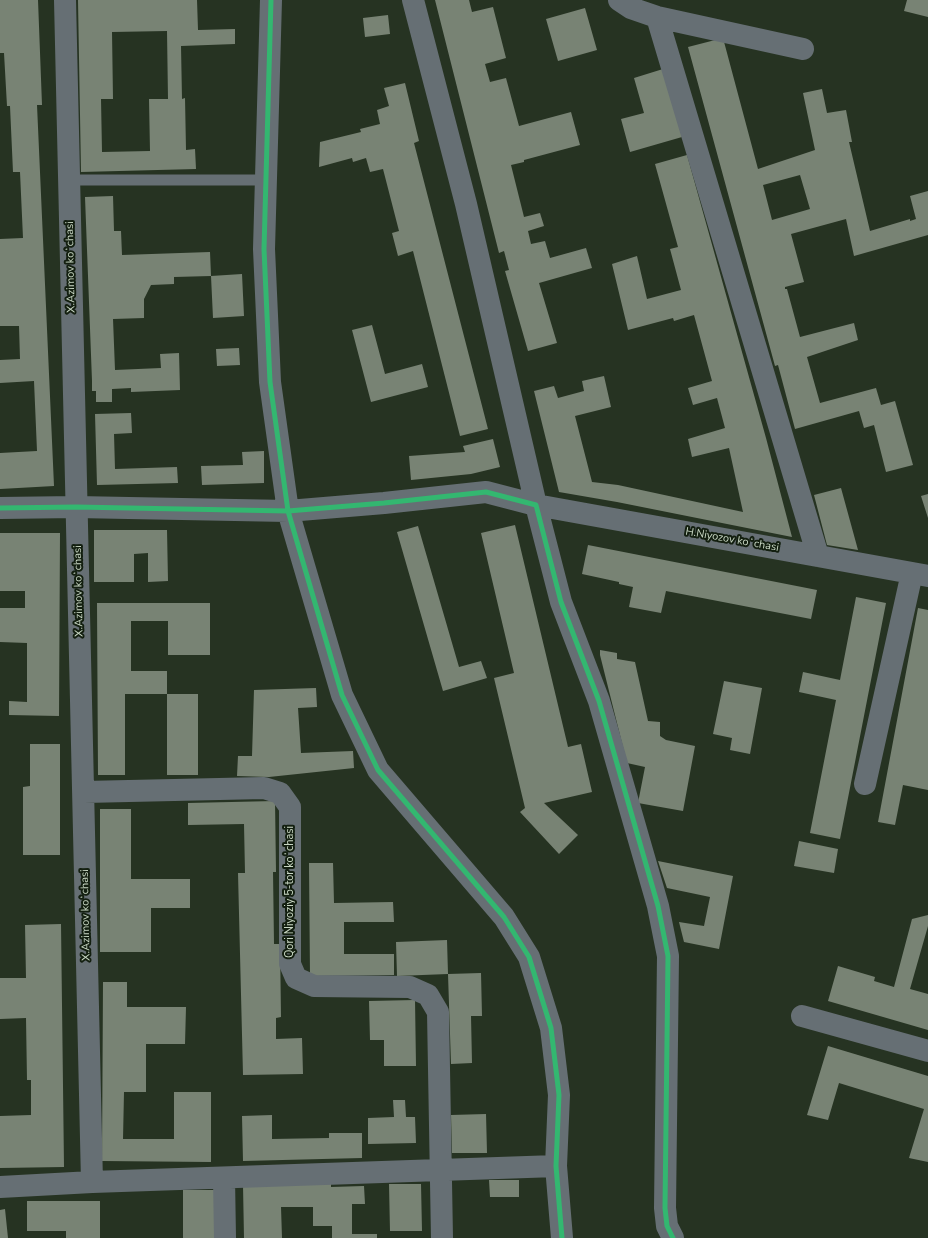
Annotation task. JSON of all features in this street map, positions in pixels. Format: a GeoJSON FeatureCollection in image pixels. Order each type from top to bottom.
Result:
{"type":"FeatureCollection","features":[{"type":"Feature","properties":{"kind":"street","name":"X.Azimov koʻchasi"},"geometry":{"type":"LineString","coordinates":[[65,0],[92,1182]]}},
{"type":"Feature","properties":{"kind":"street"},"geometry":{"type":"LineString","coordinates":[[271,0],[264,249],[270,382],[288,511],[342,695],[378,770],[504,917],[529,958],[551,1028],[560,1095],[556,1166],[562,1238]]}},
{"type":"Feature","properties":{"kind":"street"},"geometry":{"type":"LineString","coordinates":[[412,0],[466,204],[536,505],[561,602],[599,701],[658,906],[668,956],[665,1208],[667,1226],[673,1238]]}},
{"type":"Feature","properties":{"kind":"street"},"geometry":{"type":"LineString","coordinates":[[619,0],[631,8],[657,17],[804,49]]}},
{"type":"Feature","properties":{"kind":"street"},"geometry":{"type":"LineString","coordinates":[[657,17],[818,556]]}},
{"type":"Feature","properties":{"kind":"street","name":"H.Niyozov koʻchasi"},"geometry":{"type":"LineString","coordinates":[[0,508],[76,507],[288,511],[384,503],[486,492],[536,505],[920,574]]}},
{"type":"Feature","properties":{"kind":"street"},"geometry":{"type":"LineString","coordinates":[[865,784],[920,574]]}},
{"type":"Feature","properties":{"kind":"street","name":"Qori Niyoziy 5-tor koʻchasi"},"geometry":{"type":"LineString","coordinates":[[84,792],[264,788],[280,792],[290,807],[290,964],[296,978],[314,986],[410,987],[428,995],[438,1012],[442,1238]]}},
{"type":"Feature","properties":{"kind":"street"},"geometry":{"type":"LineString","coordinates":[[802,1016],[928,1051]]}},
{"type":"Feature","properties":{"kind":"street"},"geometry":{"type":"LineString","coordinates":[[0,1187],[92,1182],[556,1166]]}},
{"type":"Feature","properties":{"kind":"street"},"geometry":{"type":"LineString","coordinates":[[224,1178],[225,1238]]}},
{"type":"Feature","properties":{"kind":"lane"},"geometry":{"type":"LineString","coordinates":[[69,180],[266,180]]}},
{"type":"Feature","properties":{"kind":"building"},"geometry":{"type":"Polygon","coordinates":[[[0,0],[38,0],[42,105],[37,105],[54,486],[0,489],[0,453],[37,451],[34,381],[0,383],[0,360],[20,359],[19,326],[0,326],[0,239],[23,238],[20,172],[13,172],[10,106],[7,106],[4,53],[0,53],[0,0]]]}},
{"type":"Feature","properties":{"kind":"building"},"geometry":{"type":"Polygon","coordinates":[[[78,0],[197,0],[198,30],[235,29],[235,44],[181,46],[182,99],[185,98],[186,150],[195,149],[196,169],[81,172],[78,0]],[[167,31],[112,32],[113,99],[101,99],[102,152],[150,151],[149,99],[168,99],[167,31]]]}},
{"type":"Feature","properties":{"kind":"building"},"geometry":{"type":"Polygon","coordinates":[[[435,0],[469,0],[472,12],[493,7],[506,58],[485,64],[490,82],[506,78],[519,126],[571,112],[580,145],[511,165],[524,217],[540,213],[544,226],[528,231],[531,244],[545,241],[550,258],[586,248],[592,268],[539,283],[557,343],[528,351],[505,271],[509,270],[504,251],[499,253],[435,0]]]}},
{"type":"Feature","properties":{"kind":"building"},"geometry":{"type":"Polygon","coordinates":[[[907,0],[928,0],[928,17],[904,11],[907,0]]]}},
{"type":"Feature","properties":{"kind":"building"},"geometry":{"type":"Polygon","coordinates":[[[585,8],[597,50],[558,61],[546,19],[585,8]]]}},
{"type":"Feature","properties":{"kind":"building"},"geometry":{"type":"Polygon","coordinates":[[[388,15],[390,34],[365,37],[363,18],[388,15]]]}},
{"type":"Feature","properties":{"kind":"building"},"geometry":{"type":"Polygon","coordinates":[[[723,38],[758,169],[815,150],[803,93],[822,89],[827,113],[846,110],[852,142],[849,142],[870,231],[910,219],[910,221],[916,219],[910,196],[928,191],[928,235],[854,256],[846,219],[791,234],[804,282],[785,287],[785,289],[787,289],[800,337],[854,323],[858,340],[807,357],[820,403],[876,388],[881,405],[895,401],[913,465],[886,472],[874,425],[864,428],[859,411],[795,429],[778,365],[775,366],[688,47],[723,38]],[[800,175],[763,185],[772,220],[810,209],[800,175]]]}},
{"type":"Feature","properties":{"kind":"building"},"geometry":{"type":"Polygon","coordinates":[[[663,69],[682,137],[630,152],[621,119],[644,113],[634,78],[663,69]]]}},
{"type":"Feature","properties":{"kind":"building"},"geometry":{"type":"Polygon","coordinates":[[[405,83],[419,141],[414,143],[488,429],[460,436],[413,251],[398,256],[392,233],[399,231],[383,169],[370,172],[366,158],[353,162],[352,158],[319,167],[320,142],[361,132],[360,129],[380,124],[377,110],[389,106],[384,88],[405,83]]]}},
{"type":"Feature","properties":{"kind":"building"},"geometry":{"type":"Polygon","coordinates":[[[687,155],[792,537],[559,492],[534,391],[554,386],[558,398],[584,391],[582,381],[604,376],[611,407],[575,416],[592,482],[618,485],[743,512],[729,448],[692,457],[688,439],[725,428],[717,398],[693,405],[688,388],[712,381],[694,315],[674,321],[673,318],[628,330],[612,264],[637,256],[647,299],[681,290],[670,249],[678,247],[655,164],[687,155]]]}},
{"type":"Feature","properties":{"kind":"building"},"geometry":{"type":"Polygon","coordinates":[[[113,196],[114,231],[121,231],[122,255],[210,252],[211,276],[174,277],[174,284],[151,285],[144,299],[144,318],[113,319],[115,370],[161,368],[160,354],[179,353],[180,390],[131,392],[131,388],[112,389],[112,402],[96,402],[96,391],[92,391],[85,197],[113,196]]]}},
{"type":"Feature","properties":{"kind":"building"},"geometry":{"type":"Polygon","coordinates":[[[242,274],[244,316],[213,318],[211,276],[242,274]]]}},
{"type":"Feature","properties":{"kind":"building"},"geometry":{"type":"Polygon","coordinates":[[[372,325],[385,374],[422,364],[428,387],[371,402],[352,330],[372,325]]]}},
{"type":"Feature","properties":{"kind":"building"},"geometry":{"type":"Polygon","coordinates":[[[239,348],[240,365],[217,366],[216,349],[239,348]]]}},
{"type":"Feature","properties":{"kind":"building"},"geometry":{"type":"Polygon","coordinates":[[[131,413],[132,433],[114,434],[115,469],[177,467],[178,483],[97,485],[95,414],[131,413]]]}},
{"type":"Feature","properties":{"kind":"building"},"geometry":{"type":"Polygon","coordinates":[[[493,439],[500,467],[471,474],[411,480],[409,456],[465,452],[463,446],[493,439]]]}},
{"type":"Feature","properties":{"kind":"building"},"geometry":{"type":"Polygon","coordinates":[[[264,451],[264,483],[202,485],[201,466],[243,465],[242,452],[264,451]]]}},
{"type":"Feature","properties":{"kind":"building"},"geometry":{"type":"Polygon","coordinates":[[[841,488],[858,550],[827,545],[814,495],[841,488]]]}},
{"type":"Feature","properties":{"kind":"building"},"geometry":{"type":"Polygon","coordinates":[[[928,494],[928,518],[921,496],[928,494]]]}},
{"type":"Feature","properties":{"kind":"building"},"geometry":{"type":"Polygon","coordinates":[[[515,525],[568,747],[581,744],[592,792],[544,803],[578,835],[559,854],[520,812],[525,808],[494,678],[514,673],[481,533],[515,525]]]}},
{"type":"Feature","properties":{"kind":"building"},"geometry":{"type":"Polygon","coordinates":[[[418,526],[459,667],[481,661],[487,678],[443,691],[397,532],[418,526]]]}},
{"type":"Feature","properties":{"kind":"building"},"geometry":{"type":"Polygon","coordinates":[[[94,530],[167,530],[168,581],[148,582],[148,553],[134,554],[134,582],[94,582],[94,530]]]}},
{"type":"Feature","properties":{"kind":"building"},"geometry":{"type":"Polygon","coordinates":[[[0,533],[60,533],[59,716],[9,715],[9,701],[27,702],[27,643],[0,642],[0,608],[25,608],[25,591],[0,591],[0,533]]]}},
{"type":"Feature","properties":{"kind":"building"},"geometry":{"type":"Polygon","coordinates":[[[588,545],[817,590],[811,619],[666,591],[661,613],[629,607],[633,587],[619,584],[619,582],[582,574],[588,545]]]}},
{"type":"Feature","properties":{"kind":"building"},"geometry":{"type":"Polygon","coordinates":[[[856,597],[886,603],[840,839],[810,833],[836,700],[799,692],[803,672],[840,680],[856,597]]]}},
{"type":"Feature","properties":{"kind":"building"},"geometry":{"type":"Polygon","coordinates":[[[97,603],[210,603],[210,655],[168,655],[168,621],[131,621],[131,671],[167,671],[167,694],[125,694],[125,775],[98,775],[97,603]]]}},
{"type":"Feature","properties":{"kind":"building"},"geometry":{"type":"Polygon","coordinates":[[[918,608],[928,610],[928,790],[903,785],[895,825],[878,822],[918,608]]]}},
{"type":"Feature","properties":{"kind":"building"},"geometry":{"type":"Polygon","coordinates":[[[600,650],[617,653],[617,659],[635,662],[648,721],[660,722],[660,736],[666,740],[695,746],[683,811],[638,803],[645,767],[627,763],[600,650]]]}},
{"type":"Feature","properties":{"kind":"building"},"geometry":{"type":"Polygon","coordinates":[[[724,681],[762,688],[750,754],[730,750],[732,738],[713,734],[724,681]]]}},
{"type":"Feature","properties":{"kind":"building"},"geometry":{"type":"Polygon","coordinates":[[[316,688],[317,707],[298,708],[301,753],[353,751],[354,768],[269,777],[237,776],[238,756],[252,756],[254,690],[316,688]]]}},
{"type":"Feature","properties":{"kind":"building"},"geometry":{"type":"Polygon","coordinates":[[[167,694],[198,694],[198,775],[167,775],[167,694]]]}},
{"type":"Feature","properties":{"kind":"building"},"geometry":{"type":"Polygon","coordinates":[[[30,744],[60,744],[60,855],[23,855],[23,787],[30,786],[30,744]]]}},
{"type":"Feature","properties":{"kind":"building"},"geometry":{"type":"Polygon","coordinates":[[[275,801],[276,872],[273,872],[274,944],[280,944],[281,1017],[276,1018],[276,1039],[302,1038],[303,1074],[243,1075],[238,873],[245,873],[244,824],[188,825],[188,803],[275,801]]]}},
{"type":"Feature","properties":{"kind":"building"},"geometry":{"type":"Polygon","coordinates":[[[100,809],[131,809],[131,879],[190,879],[190,908],[151,908],[151,952],[100,952],[100,809]]]}},
{"type":"Feature","properties":{"kind":"building"},"geometry":{"type":"Polygon","coordinates":[[[799,841],[838,849],[834,873],[794,866],[799,841]]]}},
{"type":"Feature","properties":{"kind":"building"},"geometry":{"type":"Polygon","coordinates":[[[658,861],[733,876],[719,949],[684,942],[679,922],[704,926],[710,897],[667,888],[658,861]]]}},
{"type":"Feature","properties":{"kind":"building"},"geometry":{"type":"Polygon","coordinates":[[[309,863],[333,863],[334,903],[393,902],[394,922],[344,922],[344,954],[394,954],[394,975],[310,976],[309,863]]]}},
{"type":"Feature","properties":{"kind":"building"},"geometry":{"type":"Polygon","coordinates":[[[928,915],[928,926],[910,989],[928,994],[928,1030],[828,1001],[838,966],[875,977],[874,981],[894,987],[912,919],[928,915]]]}},
{"type":"Feature","properties":{"kind":"building"},"geometry":{"type":"Polygon","coordinates":[[[61,924],[64,1167],[0,1168],[0,1116],[31,1115],[31,1080],[27,1080],[26,1018],[0,1019],[0,978],[26,978],[25,925],[61,924]]]}},
{"type":"Feature","properties":{"kind":"building"},"geometry":{"type":"Polygon","coordinates":[[[447,940],[448,974],[397,976],[396,942],[447,940]]]}},
{"type":"Feature","properties":{"kind":"building"},"geometry":{"type":"Polygon","coordinates":[[[481,973],[482,1016],[471,1016],[472,1063],[451,1064],[448,974],[481,973]]]}},
{"type":"Feature","properties":{"kind":"building"},"geometry":{"type":"Polygon","coordinates":[[[103,982],[127,982],[127,1007],[186,1007],[185,1044],[146,1044],[146,1092],[124,1092],[123,1139],[174,1139],[174,1092],[211,1092],[211,1162],[102,1161],[103,982]]]}},
{"type":"Feature","properties":{"kind":"building"},"geometry":{"type":"Polygon","coordinates":[[[415,1000],[416,1066],[384,1066],[384,1040],[370,1040],[369,1001],[415,1000]]]}},
{"type":"Feature","properties":{"kind":"building"},"geometry":{"type":"Polygon","coordinates":[[[828,1046],[928,1076],[928,1162],[909,1158],[924,1109],[839,1083],[828,1120],[807,1115],[828,1046]]]}},
{"type":"Feature","properties":{"kind":"building"},"geometry":{"type":"Polygon","coordinates":[[[393,1100],[405,1100],[406,1117],[415,1117],[416,1143],[368,1144],[368,1118],[394,1117],[393,1100]]]}},
{"type":"Feature","properties":{"kind":"building"},"geometry":{"type":"Polygon","coordinates":[[[486,1114],[487,1153],[452,1153],[451,1115],[486,1114]]]}},
{"type":"Feature","properties":{"kind":"building"},"geometry":{"type":"Polygon","coordinates":[[[272,1115],[272,1139],[329,1138],[329,1133],[362,1133],[362,1158],[243,1161],[242,1116],[272,1115]]]}},
{"type":"Feature","properties":{"kind":"building"},"geometry":{"type":"Polygon","coordinates":[[[489,1180],[519,1180],[519,1197],[490,1197],[489,1180]]]}},
{"type":"Feature","properties":{"kind":"building"},"geometry":{"type":"Polygon","coordinates":[[[331,1184],[331,1187],[364,1186],[365,1204],[352,1204],[352,1234],[377,1234],[377,1238],[332,1238],[332,1226],[313,1226],[313,1207],[281,1207],[282,1238],[244,1238],[243,1185],[331,1184]]]}},
{"type":"Feature","properties":{"kind":"building"},"geometry":{"type":"Polygon","coordinates":[[[389,1184],[421,1184],[422,1231],[390,1231],[389,1184]]]}},
{"type":"Feature","properties":{"kind":"building"},"geometry":{"type":"Polygon","coordinates":[[[183,1190],[216,1190],[216,1238],[183,1238],[183,1190]]]}},
{"type":"Feature","properties":{"kind":"building"},"geometry":{"type":"Polygon","coordinates":[[[27,1201],[100,1201],[100,1238],[66,1238],[66,1231],[27,1231],[27,1201]]]}},
{"type":"Feature","properties":{"kind":"building"},"geometry":{"type":"Polygon","coordinates":[[[5,1209],[8,1238],[0,1238],[0,1210],[5,1209]]]}},
{"type":"Feature","properties":{"kind":"cycle path"},"geometry":{"type":"LineString","coordinates":[[271,0],[264,249],[270,382],[288,511],[342,695],[378,770],[504,917],[529,957],[551,1028],[559,1095],[556,1166],[562,1238]]}},
{"type":"Feature","properties":{"kind":"cycle path"},"geometry":{"type":"LineString","coordinates":[[0,508],[76,507],[288,511],[384,503],[486,492],[536,505],[561,602],[599,701],[658,906],[668,956],[665,1208],[667,1226],[673,1238]]}}]}
